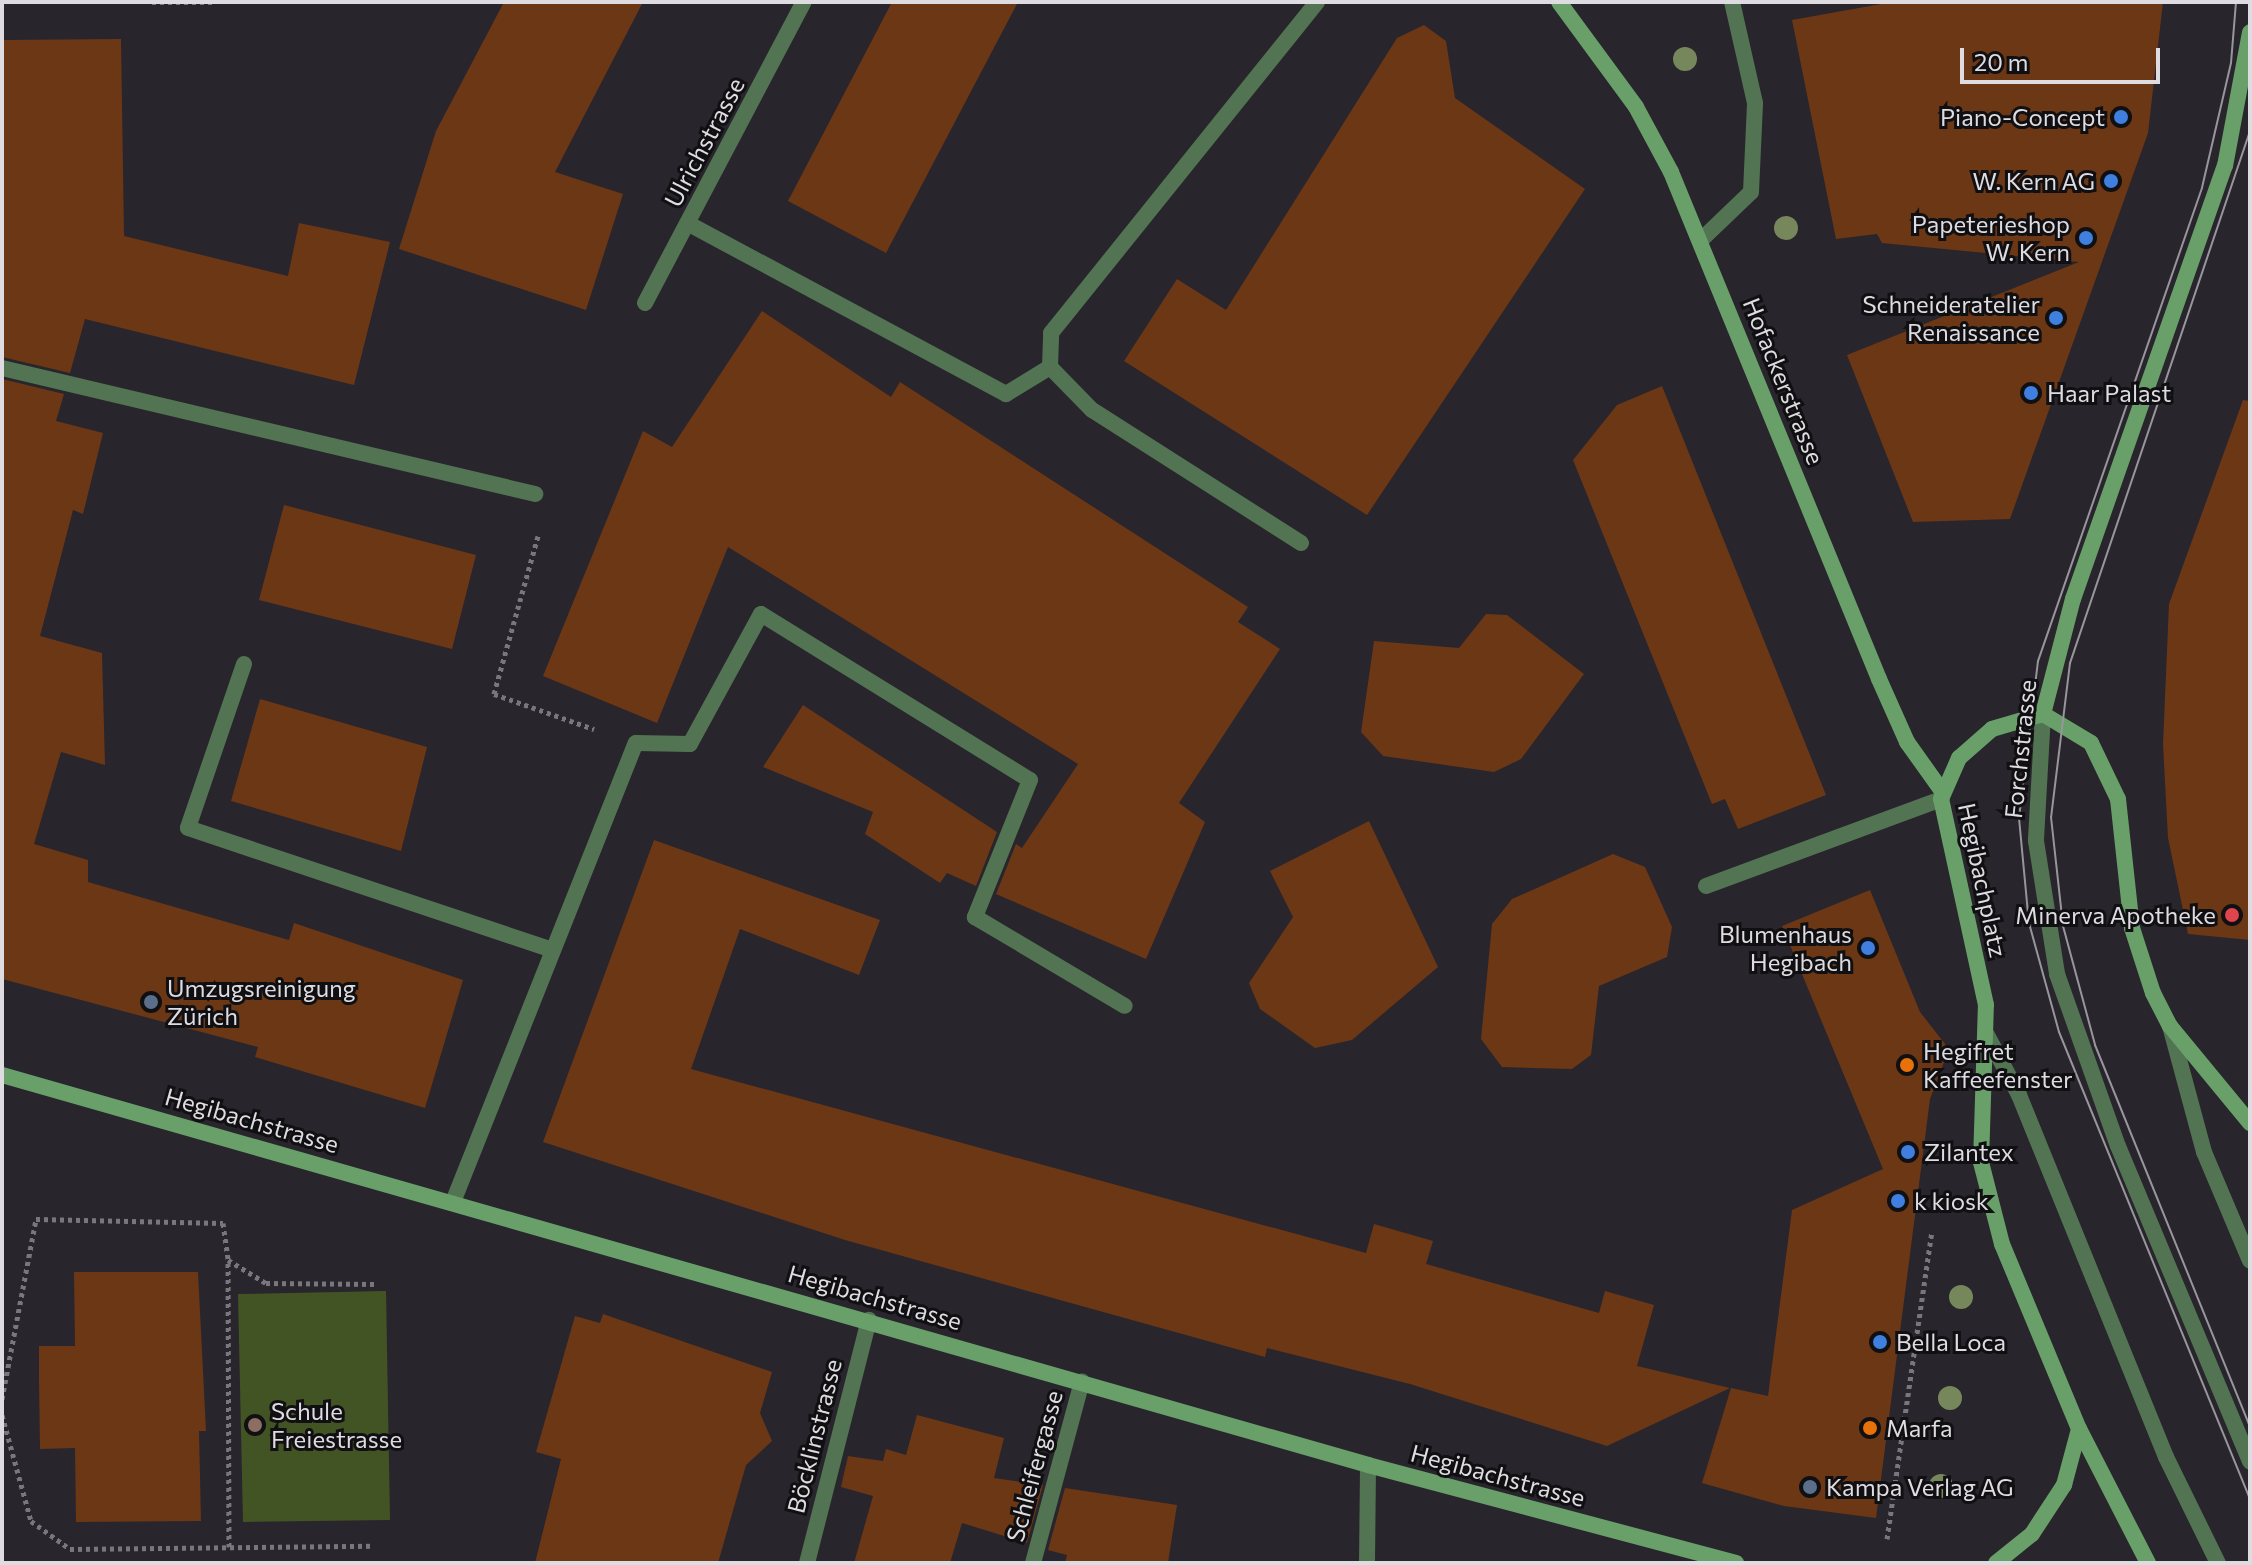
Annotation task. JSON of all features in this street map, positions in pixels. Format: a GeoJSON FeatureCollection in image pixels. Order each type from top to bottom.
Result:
{"type":"FeatureCollection","features":[{"type":"Feature","properties":{"kind":"main road","name":"Hofackerstrasse"},"geometry":{"type":"LineString","coordinates":[[1559,2],[1636,107],[1701,240],[1879,679],[1907,742],[1942,795]]}},
{"type":"Feature","properties":{"kind":"main road","name":"Forchstrasse"},"geometry":{"type":"LineString","coordinates":[[2043,714],[2073,599],[2225,166],[2250,32]]}},
{"type":"Feature","properties":{"kind":"main road","name":"Hegibachplatz"},"geometry":{"type":"LineString","coordinates":[[2043,714],[1992,729],[1959,758],[1942,795],[1987,1035],[1980,1121],[1989,1205],[2079,1429],[2148,1563]]}},
{"type":"Feature","properties":{"kind":"main road"},"geometry":{"type":"LineString","coordinates":[[2043,714],[2091,743],[2108,769],[2132,928],[2170,1026],[2250,1123]]}},
{"type":"Feature","properties":{"kind":"main road","name":"Hegibachstrasse"},"geometry":{"type":"LineString","coordinates":[[2,1075],[869,1320],[1368,1465],[1736,1563]]}},
{"type":"Feature","properties":{"kind":"main road"},"geometry":{"type":"LineString","coordinates":[[1996,1563],[2032,1534],[2064,1485],[2079,1429]]}},
{"type":"Feature","properties":{"kind":"street","name":"Ulrichstrasse"},"geometry":{"type":"LineString","coordinates":[[645,303],[804,2]]}},
{"type":"Feature","properties":{"kind":"street"},"geometry":{"type":"LineString","coordinates":[[1301,543],[1092,410],[1050,367],[1051,333],[1079,290],[1317,2]]}},
{"type":"Feature","properties":{"kind":"street"},"geometry":{"type":"LineString","coordinates":[[1701,240],[1751,192],[1755,103],[1732,2]]}},
{"type":"Feature","properties":{"kind":"street"},"geometry":{"type":"LineString","coordinates":[[689,224],[1006,394],[1050,367]]}},
{"type":"Feature","properties":{"kind":"street"},"geometry":{"type":"LineString","coordinates":[[2,368],[535,494]]}},
{"type":"Feature","properties":{"kind":"street"},"geometry":{"type":"LineString","coordinates":[[453,1202],[636,743],[690,744],[761,614],[1030,780],[975,917],[1125,1006]]}},
{"type":"Feature","properties":{"kind":"street"},"geometry":{"type":"LineString","coordinates":[[244,664],[188,828],[552,950]]}},
{"type":"Feature","properties":{"kind":"street","name":"Forchstrasse"},"geometry":{"type":"LineString","coordinates":[[2043,714],[2036,841],[2057,974],[2118,1146],[2250,1462]]}},
{"type":"Feature","properties":{"kind":"street"},"geometry":{"type":"LineString","coordinates":[[1706,886],[1942,795]]}},
{"type":"Feature","properties":{"kind":"street"},"geometry":{"type":"LineString","coordinates":[[2170,1026],[2204,1152],[2250,1261]]}},
{"type":"Feature","properties":{"kind":"street","name":"Hegibachplatz"},"geometry":{"type":"LineString","coordinates":[[1987,1035],[2019,1095],[2154,1429],[2218,1563]]}},
{"type":"Feature","properties":{"kind":"street","name":"Böcklinstrasse"},"geometry":{"type":"LineString","coordinates":[[807,1563],[869,1320]]}},
{"type":"Feature","properties":{"kind":"street","name":"Schleifergasse"},"geometry":{"type":"LineString","coordinates":[[1033,1563],[1082,1382]]}},
{"type":"Feature","properties":{"kind":"street"},"geometry":{"type":"LineString","coordinates":[[1367,1563],[1368,1465]]}},
{"type":"Feature","properties":{"kind":"path"},"geometry":{"type":"LineString","coordinates":[[152,2],[212,2]]}},
{"type":"Feature","properties":{"kind":"path"},"geometry":{"type":"LineString","coordinates":[[535,494],[538,541],[494,694],[636,743]]}},
{"type":"Feature","properties":{"kind":"path"},"geometry":{"type":"LineString","coordinates":[[2,1399],[36,1219],[223,1223],[228,1260],[229,1547]]}},
{"type":"Feature","properties":{"kind":"path"},"geometry":{"type":"LineString","coordinates":[[1887,1539],[1932,1232]]}},
{"type":"Feature","properties":{"kind":"path"},"geometry":{"type":"LineString","coordinates":[[228,1260],[266,1283],[376,1284]]}},
{"type":"Feature","properties":{"kind":"path"},"geometry":{"type":"LineString","coordinates":[[2,1415],[31,1521],[70,1549],[374,1546]]}},
{"type":"Feature","properties":{"kind":"green space"},"geometry":{"type":"Polygon","coordinates":[[[386,1291],[390,1520],[243,1522],[238,1294],[386,1291]]]}},
{"type":"Feature","properties":{"kind":"building"},"geometry":{"type":"Polygon","coordinates":[[[504,2],[643,2],[555,172],[623,194],[586,310],[399,249],[436,131],[504,2]]]}},
{"type":"Feature","properties":{"kind":"building"},"geometry":{"type":"Polygon","coordinates":[[[892,2],[1018,2],[886,253],[788,201],[892,2]]]}},
{"type":"Feature","properties":{"kind":"building"},"geometry":{"type":"Polygon","coordinates":[[[1892,2],[2163,2],[2148,133],[2010,519],[1913,522],[1847,355],[2079,262],[1882,243],[1877,234],[1836,239],[1792,20],[1892,2]]]}},
{"type":"Feature","properties":{"kind":"building"},"geometry":{"type":"Polygon","coordinates":[[[1424,25],[1446,41],[1455,98],[1585,189],[1367,515],[1124,361],[1177,279],[1226,310],[1397,38],[1424,25]]]}},
{"type":"Feature","properties":{"kind":"building"},"geometry":{"type":"Polygon","coordinates":[[[121,39],[124,236],[288,276],[299,223],[390,242],[354,385],[85,319],[70,373],[2,357],[2,40],[121,39]]]}},
{"type":"Feature","properties":{"kind":"building"},"geometry":{"type":"Polygon","coordinates":[[[762,311],[891,397],[900,382],[1248,607],[1238,622],[1280,649],[1179,803],[1205,822],[1146,959],[996,894],[1016,844],[1022,848],[1078,764],[728,547],[657,723],[543,676],[643,431],[672,447],[762,311]]]}},
{"type":"Feature","properties":{"kind":"building"},"geometry":{"type":"Polygon","coordinates":[[[2,379],[64,394],[56,421],[103,433],[83,514],[73,510],[40,636],[102,653],[105,765],[61,752],[34,844],[88,860],[88,882],[289,940],[294,923],[463,980],[425,1108],[255,1057],[258,1047],[2,979],[2,379]]]}},
{"type":"Feature","properties":{"kind":"building"},"geometry":{"type":"Polygon","coordinates":[[[1662,386],[1826,795],[1738,829],[1725,799],[1712,804],[1573,460],[1617,405],[1662,386]]]}},
{"type":"Feature","properties":{"kind":"building"},"geometry":{"type":"Polygon","coordinates":[[[2243,400],[2250,401],[2250,940],[2188,934],[2168,838],[2163,744],[2169,604],[2243,400]]]}},
{"type":"Feature","properties":{"kind":"building"},"geometry":{"type":"Polygon","coordinates":[[[284,505],[476,555],[452,649],[259,600],[284,505]]]}},
{"type":"Feature","properties":{"kind":"building"},"geometry":{"type":"Polygon","coordinates":[[[1486,614],[1507,615],[1584,674],[1521,759],[1494,772],[1383,756],[1361,732],[1374,641],[1459,648],[1486,614]]]}},
{"type":"Feature","properties":{"kind":"building"},"geometry":{"type":"Polygon","coordinates":[[[260,699],[427,747],[401,851],[231,801],[260,699]]]}},
{"type":"Feature","properties":{"kind":"building"},"geometry":{"type":"Polygon","coordinates":[[[803,705],[997,832],[976,886],[947,873],[940,883],[865,834],[873,812],[763,767],[803,705]]]}},
{"type":"Feature","properties":{"kind":"building"},"geometry":{"type":"Polygon","coordinates":[[[1369,821],[1438,967],[1352,1040],[1315,1048],[1260,1009],[1249,983],[1293,917],[1270,871],[1369,821]]]}},
{"type":"Feature","properties":{"kind":"building"},"geometry":{"type":"Polygon","coordinates":[[[654,840],[880,920],[859,975],[740,929],[691,1069],[1366,1253],[1374,1224],[1433,1241],[1426,1264],[1599,1313],[1605,1291],[1654,1305],[1637,1366],[1730,1388],[1607,1446],[1410,1384],[1267,1348],[1265,1357],[845,1240],[543,1142],[654,840]]]}},
{"type":"Feature","properties":{"kind":"building"},"geometry":{"type":"Polygon","coordinates":[[[1613,854],[1645,867],[1672,927],[1667,957],[1599,986],[1591,1055],[1572,1069],[1502,1067],[1481,1039],[1492,924],[1512,899],[1613,854]]]}},
{"type":"Feature","properties":{"kind":"building"},"geometry":{"type":"Polygon","coordinates":[[[1870,890],[1920,1012],[1949,1049],[1930,1099],[1876,1518],[1784,1506],[1702,1483],[1731,1388],[1768,1396],[1792,1210],[1883,1169],[1782,926],[1870,890]]]}},
{"type":"Feature","properties":{"kind":"building"},"geometry":{"type":"Polygon","coordinates":[[[74,1272],[198,1272],[206,1431],[199,1431],[201,1521],[76,1522],[75,1448],[40,1449],[39,1381],[39,1346],[75,1346],[74,1272]]]}},
{"type":"Feature","properties":{"kind":"building"},"geometry":{"type":"Polygon","coordinates":[[[603,1314],[772,1372],[760,1413],[772,1441],[746,1465],[718,1563],[535,1563],[561,1459],[536,1452],[575,1316],[600,1323],[603,1314]]]}},
{"type":"Feature","properties":{"kind":"building"},"geometry":{"type":"Polygon","coordinates":[[[917,1415],[1004,1438],[994,1478],[1043,1485],[1027,1543],[962,1523],[950,1563],[854,1563],[873,1496],[841,1487],[848,1456],[883,1461],[886,1449],[906,1455],[917,1415]]]}},
{"type":"Feature","properties":{"kind":"building"},"geometry":{"type":"Polygon","coordinates":[[[1065,1488],[1177,1505],[1168,1563],[1065,1563],[1067,1555],[1048,1550],[1065,1488]]]}},
{"type":"Feature","properties":{"kind":"tram line"},"geometry":{"type":"LineString","coordinates":[[2236,2],[2231,63],[2202,188],[2038,661],[2019,818],[2029,923],[2059,1032],[2250,1499]]}},
{"type":"Feature","properties":{"kind":"tram line"},"geometry":{"type":"LineString","coordinates":[[2250,131],[2070,663],[2051,817],[2063,926],[2095,1045],[2250,1426]]}},
{"type":"Feature","properties":{"kind":"place","name":"Piano-Concept"},"geometry":{"type":"Point","coordinates":[2121,117]}},
{"type":"Feature","properties":{"kind":"place","name":"W. Kern AG"},"geometry":{"type":"Point","coordinates":[2111,181]}},
{"type":"Feature","properties":{"kind":"place","name":"Papeterieshop W. Kern"},"geometry":{"type":"Point","coordinates":[2086,238]}},
{"type":"Feature","properties":{"kind":"place","name":"Schneideratelier Renaissance"},"geometry":{"type":"Point","coordinates":[2056,318]}},
{"type":"Feature","properties":{"kind":"place","name":"Haar Palast"},"geometry":{"type":"Point","coordinates":[2031,393]}},
{"type":"Feature","properties":{"kind":"place","name":"Minerva Apotheke"},"geometry":{"type":"Point","coordinates":[2232,915]}},
{"type":"Feature","properties":{"kind":"place","name":"Blumenhaus Hegibach"},"geometry":{"type":"Point","coordinates":[1868,948]}},
{"type":"Feature","properties":{"kind":"place","name":"Umzugsreinigung Zürich"},"geometry":{"type":"Point","coordinates":[151,1002]}},
{"type":"Feature","properties":{"kind":"place","name":"Hegifret Kaffeefenster"},"geometry":{"type":"Point","coordinates":[1907,1065]}},
{"type":"Feature","properties":{"kind":"place","name":"Zilantex"},"geometry":{"type":"Point","coordinates":[1908,1152]}},
{"type":"Feature","properties":{"kind":"place","name":"k kiosk"},"geometry":{"type":"Point","coordinates":[1898,1201]}},
{"type":"Feature","properties":{"kind":"place","name":"Bella Loca"},"geometry":{"type":"Point","coordinates":[1880,1342]}},
{"type":"Feature","properties":{"kind":"place","name":"Schule Freiestrasse"},"geometry":{"type":"Point","coordinates":[255,1425]}},
{"type":"Feature","properties":{"kind":"place","name":"Marfa"},"geometry":{"type":"Point","coordinates":[1870,1428]}},
{"type":"Feature","properties":{"kind":"place","name":"Kampa Verlag AG"},"geometry":{"type":"Point","coordinates":[1810,1487]}}]}
